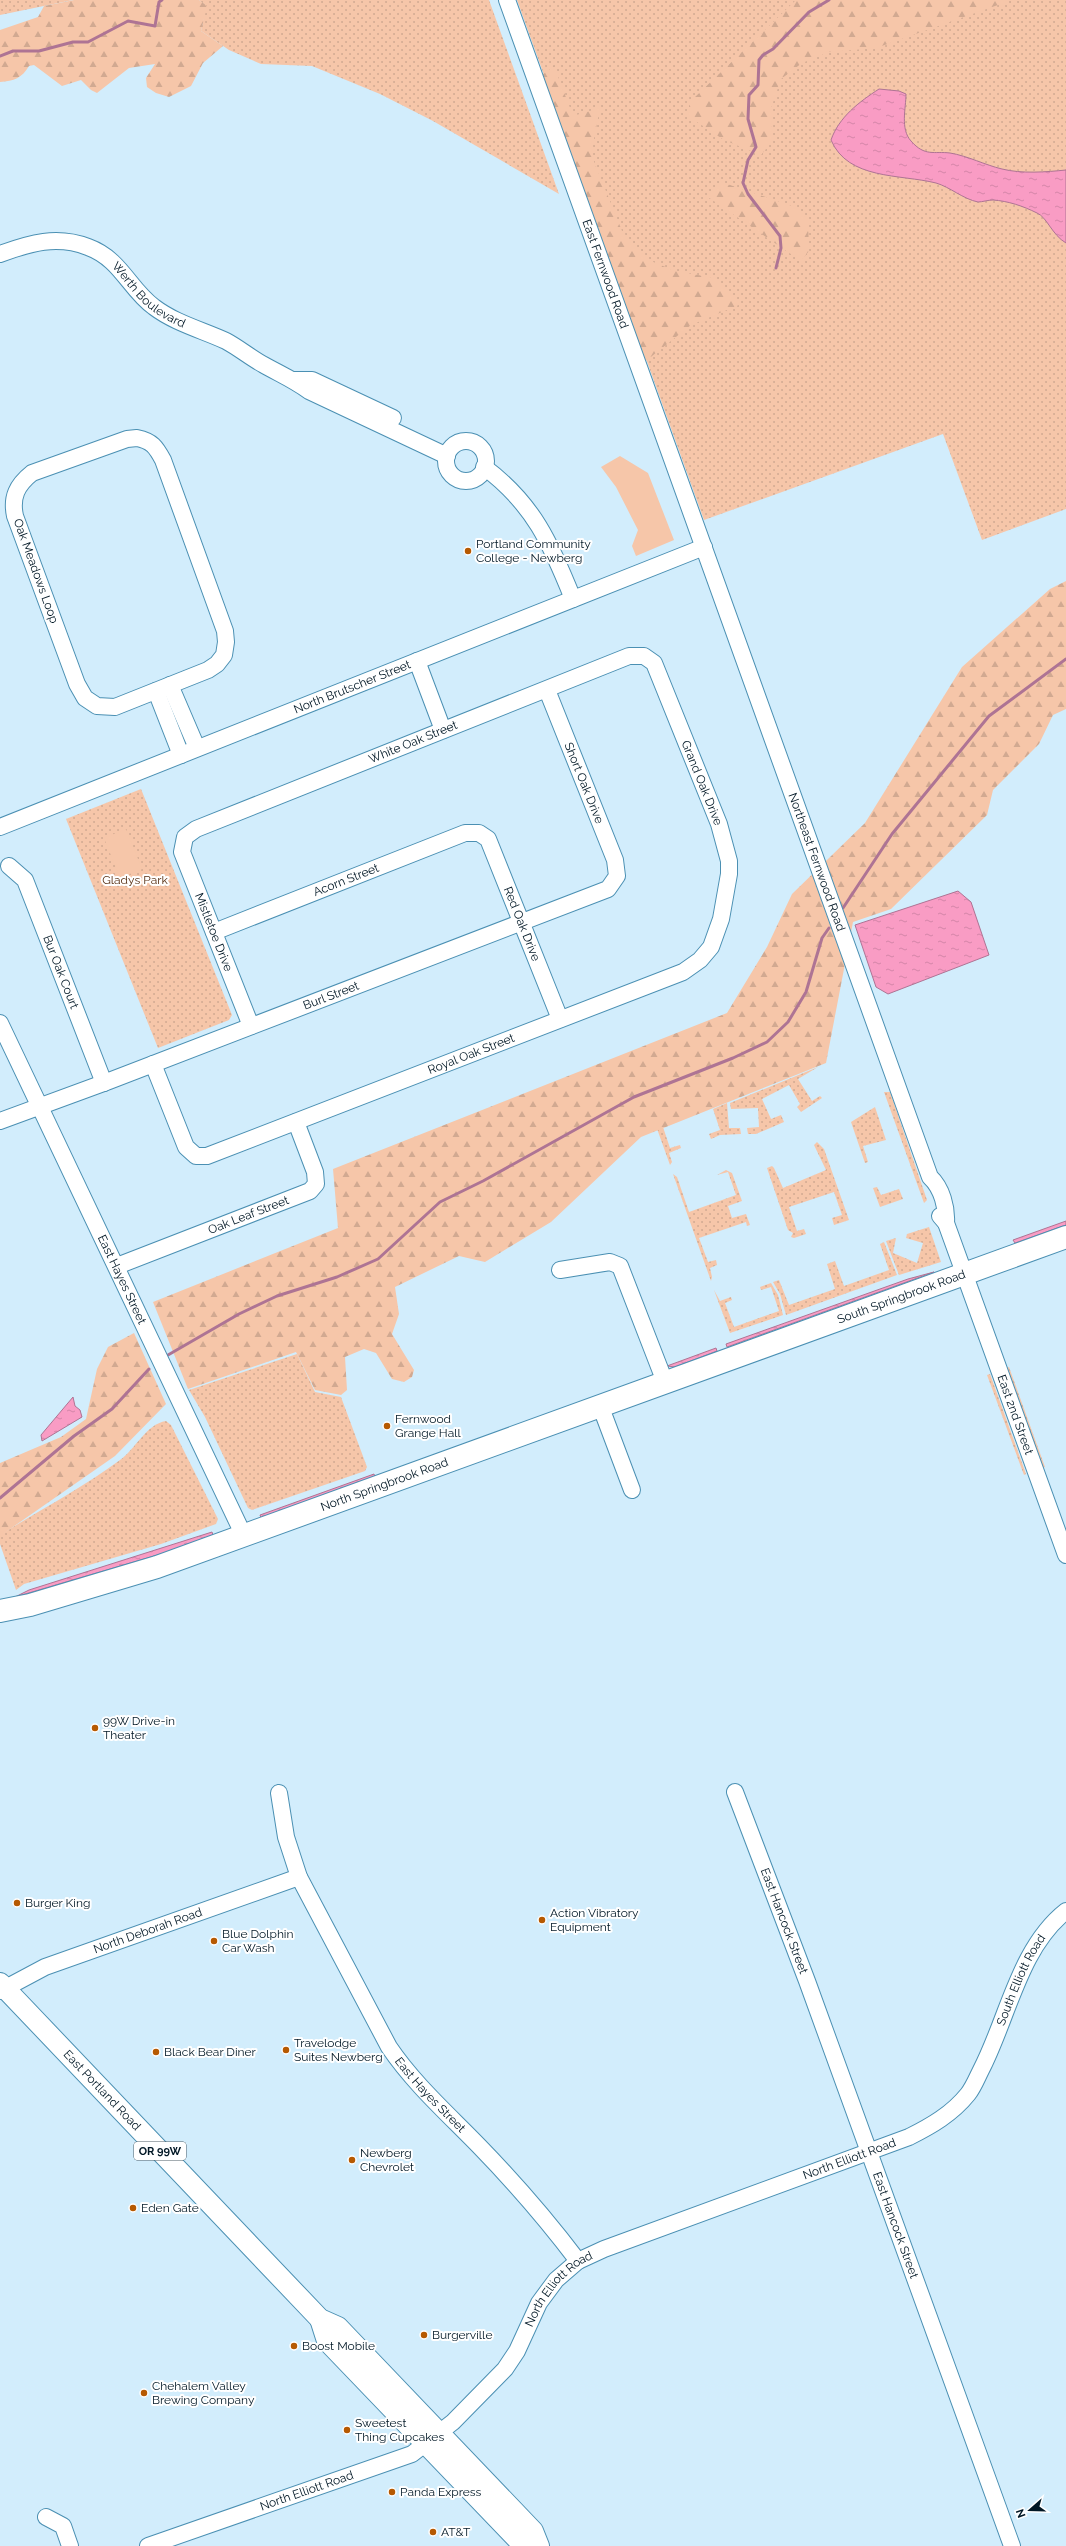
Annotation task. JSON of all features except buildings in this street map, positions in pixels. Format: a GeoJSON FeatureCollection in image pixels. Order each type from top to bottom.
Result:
{"type":"FeatureCollection","features":[{"type":"Feature","properties":{"kind":"highway","name":"South Springbrook Road"},"geometry":{"type":"LineString","coordinates":[[736,1356],[1066,1237]]}},
{"type":"Feature","properties":{"kind":"highway","name":"North Springbrook Road"},"geometry":{"type":"LineString","coordinates":[[0,1611],[30,1606],[157,1567],[736,1356]]}},
{"type":"Feature","properties":{"kind":"highway","name":"North Springbrook Road"},"geometry":{"type":"LineString","coordinates":[[0,1623],[30,1606]]}},
{"type":"Feature","properties":{"kind":"main road","name":"East Portland Road"},"geometry":{"type":"LineString","coordinates":[[2,1988],[320,2319],[327,2342],[533,2530],[539,2546]]}},
{"type":"Feature","properties":{"kind":"main road","name":"East Portland Road"},"geometry":{"type":"LineString","coordinates":[[432,2438],[520,2542],[529,2546]]}},
{"type":"Feature","properties":{"kind":"street","name":"East Fernwood Road"},"geometry":{"type":"LineString","coordinates":[[507,0],[704,547]]}},
{"type":"Feature","properties":{"kind":"street","name":"Werth Boulevard"},"geometry":{"type":"LineString","coordinates":[[0,254],[42,240],[58,240],[88,247],[105,256],[119,267],[145,300],[155,308],[181,322],[227,342],[263,365],[294,380],[308,391],[450,451]]}},
{"type":"Feature","properties":{"kind":"street","name":"Oak Meadows Loop"},"geometry":{"type":"LineString","coordinates":[[127,439],[148,440],[156,448],[163,460],[199,560],[226,642],[224,655],[216,664],[163,688],[115,707],[97,706],[85,698],[77,684],[13,506],[14,495],[21,482],[32,473],[127,439]]}},
{"type":"Feature","properties":{"kind":"street"},"geometry":{"type":"LineString","coordinates":[[465,441],[479,445],[486,457],[482,471],[473,479],[459,479],[450,472],[450,451],[465,441]]}},
{"type":"Feature","properties":{"kind":"street"},"geometry":{"type":"LineString","coordinates":[[482,471],[528,507],[541,526],[568,600]]}},
{"type":"Feature","properties":{"kind":"street","name":"North Brutscher Street"},"geometry":{"type":"LineString","coordinates":[[0,827],[704,547]]}},
{"type":"Feature","properties":{"kind":"street","name":"Northeast Fernwood Road"},"geometry":{"type":"LineString","coordinates":[[704,547],[930,1177],[929,1186],[939,1215],[946,1223],[963,1274]]}},
{"type":"Feature","properties":{"kind":"street","name":"White Oak Street"},"geometry":{"type":"LineString","coordinates":[[185,837],[196,829],[629,656],[644,656]]}},
{"type":"Feature","properties":{"kind":"street","name":"Grand Oak Drive"},"geometry":{"type":"LineString","coordinates":[[644,656],[654,663],[726,846],[729,874],[721,919]]}},
{"type":"Feature","properties":{"kind":"street"},"geometry":{"type":"LineString","coordinates":[[417,661],[443,730]]}},
{"type":"Feature","properties":{"kind":"street"},"geometry":{"type":"LineString","coordinates":[[163,688],[197,748]]}},
{"type":"Feature","properties":{"kind":"street"},"geometry":{"type":"LineString","coordinates":[[163,688],[181,755]]}},
{"type":"Feature","properties":{"kind":"street","name":"Short Oak Drive"},"geometry":{"type":"LineString","coordinates":[[547,690],[615,860],[617,876]]}},
{"type":"Feature","properties":{"kind":"street","name":"Red Oak Drive"},"geometry":{"type":"LineString","coordinates":[[479,832],[488,839],[560,1019]]}},
{"type":"Feature","properties":{"kind":"street","name":"Acorn Street"},"geometry":{"type":"LineString","coordinates":[[214,932],[465,833],[479,832]]}},
{"type":"Feature","properties":{"kind":"street","name":"Mistletoe Drive"},"geometry":{"type":"LineString","coordinates":[[185,837],[182,852],[251,1026]]}},
{"type":"Feature","properties":{"kind":"street","name":"Bur Oak Court"},"geometry":{"type":"LineString","coordinates":[[9,866],[25,880],[104,1083]]}},
{"type":"Feature","properties":{"kind":"street","name":"Burl Street"},"geometry":{"type":"LineString","coordinates":[[0,1121],[104,1083],[608,889],[617,876]]}},
{"type":"Feature","properties":{"kind":"street","name":"Royal Oak Street"},"geometry":{"type":"LineString","coordinates":[[153,1064],[186,1147],[196,1156],[207,1156],[683,972],[700,960],[711,947],[721,919]]}},
{"type":"Feature","properties":{"kind":"street","name":"East Hayes Street"},"geometry":{"type":"LineString","coordinates":[[0,1023],[244,1536]]}},
{"type":"Feature","properties":{"kind":"street","name":"Oak Leaf Street"},"geometry":{"type":"LineString","coordinates":[[116,1266],[310,1191],[316,1184],[315,1172],[296,1122]]}},
{"type":"Feature","properties":{"kind":"street"},"geometry":{"type":"LineString","coordinates":[[560,1270],[610,1262],[620,1266],[665,1382]]}},
{"type":"Feature","properties":{"kind":"street","name":"East 2nd Street"},"geometry":{"type":"LineString","coordinates":[[963,1274],[1066,1555]]}},
{"type":"Feature","properties":{"kind":"street"},"geometry":{"type":"LineString","coordinates":[[600,1405],[632,1490]]}},
{"type":"Feature","properties":{"kind":"street","name":"East Hancock Street"},"geometry":{"type":"LineString","coordinates":[[735,1792],[869,2152],[1012,2546]]}},
{"type":"Feature","properties":{"kind":"street","name":"East Hayes Street"},"geometry":{"type":"LineString","coordinates":[[279,1793],[286,1837],[298,1877],[380,2030],[404,2070],[504,2172],[552,2227],[578,2261]]}},
{"type":"Feature","properties":{"kind":"street","name":"North Deborah Road"},"geometry":{"type":"LineString","coordinates":[[2,1988],[45,1967],[298,1877]]}},
{"type":"Feature","properties":{"kind":"street","name":"South Elliott Road"},"geometry":{"type":"LineString","coordinates":[[988,2056],[1035,1945],[1049,1927],[1066,1911]]}},
{"type":"Feature","properties":{"kind":"street","name":"North Elliott Road"},"geometry":{"type":"LineString","coordinates":[[148,2546],[412,2454],[453,2422],[505,2369],[517,2351],[538,2303],[556,2280],[578,2261],[604,2249],[909,2137],[937,2123],[969,2094],[988,2056]]}},
{"type":"Feature","properties":{"kind":"street"},"geometry":{"type":"LineString","coordinates":[[46,2517],[63,2526],[70,2546]]}},
{"type":"Feature","properties":{"kind":"green space"},"geometry":{"type":"Polygon","coordinates":[[[0,0],[73,0],[0,15],[0,0]]]}},
{"type":"Feature","properties":{"kind":"green space"},"geometry":{"type":"Polygon","coordinates":[[[74,0],[199,0],[207,6],[201,31],[223,46],[203,63],[191,86],[169,97],[156,93],[147,87],[146,78],[155,64],[129,68],[97,93],[91,90],[81,80],[62,86],[34,65],[29,66],[17,78],[0,82],[0,30],[38,17],[44,6],[74,0]]]}},
{"type":"Feature","properties":{"kind":"green space"},"geometry":{"type":"Polygon","coordinates":[[[199,0],[489,0],[559,194],[433,121],[380,94],[312,66],[261,64],[229,50],[201,31],[206,6],[199,0]]]}},
{"type":"Feature","properties":{"kind":"green space"},"geometry":{"type":"Polygon","coordinates":[[[517,0],[1066,0],[1066,509],[982,540],[943,434],[704,520],[517,0]]]}},
{"type":"Feature","properties":{"kind":"green space"},"geometry":{"type":"Polygon","coordinates":[[[796,0],[1012,0],[876,48],[829,52],[802,63],[781,79],[772,105],[771,143],[761,155],[724,140],[685,114],[694,98],[796,0]]]}},
{"type":"Feature","properties":{"kind":"green space"},"geometry":{"type":"Polygon","coordinates":[[[554,66],[573,116],[600,108],[591,154],[622,231],[646,259],[675,271],[715,278],[741,304],[691,325],[642,364],[538,78],[554,66]]]}},
{"type":"Feature","properties":{"kind":"green space"},"geometry":{"type":"Polygon","coordinates":[[[721,182],[792,206],[808,220],[809,251],[801,261],[708,197],[721,182]]]}},
{"type":"Feature","properties":{"kind":"green space"},"geometry":{"type":"Polygon","coordinates":[[[620,456],[648,473],[674,540],[636,556],[632,546],[638,530],[616,487],[601,467],[620,456]]]}},
{"type":"Feature","properties":{"kind":"green space"},"geometry":{"type":"Polygon","coordinates":[[[1066,581],[1066,709],[1053,715],[1039,744],[993,790],[987,815],[891,909],[853,922],[826,1063],[641,1137],[551,1222],[485,1262],[459,1256],[395,1287],[399,1314],[392,1334],[414,1370],[412,1377],[404,1382],[392,1379],[376,1353],[364,1349],[345,1357],[347,1390],[341,1395],[315,1390],[296,1352],[188,1389],[153,1302],[338,1228],[333,1169],[727,1013],[767,947],[792,894],[865,823],[962,667],[1050,589],[1066,581]]]}},
{"type":"Feature","properties":{"kind":"green space","name":"Gladys Park"},"geometry":{"type":"Polygon","coordinates":[[[141,789],[232,1015],[229,1020],[158,1048],[66,819],[141,789]]]}},
{"type":"Feature","properties":{"kind":"green space"},"geometry":{"type":"Polygon","coordinates":[[[126,829],[142,869],[120,878],[104,838],[126,829]]]}},
{"type":"Feature","properties":{"kind":"green space"},"geometry":{"type":"Polygon","coordinates":[[[818,1067],[798,1079],[812,1101],[820,1096],[822,1098],[801,1112],[797,1107],[800,1104],[789,1085],[762,1099],[771,1119],[781,1115],[784,1122],[756,1134],[748,1134],[747,1128],[759,1127],[758,1108],[731,1109],[730,1103],[818,1067]]]}},
{"type":"Feature","properties":{"kind":"green space"},"geometry":{"type":"Polygon","coordinates":[[[884,1092],[890,1092],[927,1200],[924,1203],[884,1092]]]}},
{"type":"Feature","properties":{"kind":"green space"},"geometry":{"type":"Polygon","coordinates":[[[727,1103],[729,1128],[740,1128],[741,1134],[720,1135],[711,1139],[709,1134],[720,1130],[713,1109],[727,1103]]]}},
{"type":"Feature","properties":{"kind":"green space"},"geometry":{"type":"Polygon","coordinates":[[[875,1107],[886,1140],[863,1146],[868,1162],[865,1163],[851,1122],[875,1107]]]}},
{"type":"Feature","properties":{"kind":"green space"},"geometry":{"type":"Polygon","coordinates":[[[662,1124],[670,1148],[680,1145],[681,1148],[669,1153],[672,1162],[670,1165],[656,1126],[662,1124]]]}},
{"type":"Feature","properties":{"kind":"green space"},"geometry":{"type":"Polygon","coordinates":[[[817,1142],[824,1149],[849,1220],[834,1225],[832,1218],[842,1215],[834,1192],[789,1207],[797,1231],[804,1229],[806,1234],[794,1238],[791,1237],[793,1233],[788,1230],[767,1168],[772,1166],[774,1168],[783,1188],[826,1170],[814,1145],[817,1142]]]}},
{"type":"Feature","properties":{"kind":"green space"},"geometry":{"type":"Polygon","coordinates":[[[726,1170],[732,1173],[742,1201],[728,1206],[732,1218],[746,1214],[750,1225],[747,1226],[746,1222],[699,1238],[708,1262],[716,1260],[717,1265],[710,1268],[712,1277],[711,1281],[673,1174],[677,1177],[689,1212],[736,1195],[728,1172],[717,1175],[726,1170]]]}},
{"type":"Feature","properties":{"kind":"green space"},"geometry":{"type":"Polygon","coordinates":[[[877,1187],[881,1195],[899,1189],[903,1199],[880,1207],[873,1188],[877,1187]]]}},
{"type":"Feature","properties":{"kind":"green space"},"geometry":{"type":"Polygon","coordinates":[[[929,1227],[941,1262],[899,1275],[886,1241],[896,1238],[893,1253],[917,1263],[923,1243],[906,1238],[907,1234],[929,1227]]]}},
{"type":"Feature","properties":{"kind":"green space"},"geometry":{"type":"Polygon","coordinates":[[[884,1242],[897,1275],[786,1315],[780,1294],[773,1282],[779,1280],[789,1305],[835,1289],[827,1264],[835,1261],[844,1286],[889,1270],[880,1244],[884,1242]]]}},
{"type":"Feature","properties":{"kind":"green space"},"geometry":{"type":"Polygon","coordinates":[[[771,1283],[778,1295],[783,1315],[730,1333],[714,1290],[720,1301],[731,1297],[732,1300],[725,1303],[734,1327],[779,1311],[771,1287],[761,1290],[760,1287],[771,1283]]]}},
{"type":"Feature","properties":{"kind":"green space"},"geometry":{"type":"Polygon","coordinates":[[[134,1333],[166,1404],[115,1456],[0,1536],[0,1463],[61,1437],[86,1419],[97,1369],[108,1347],[134,1333]]]}},
{"type":"Feature","properties":{"kind":"green space"},"geometry":{"type":"Polygon","coordinates":[[[297,1354],[315,1392],[341,1397],[367,1467],[365,1471],[252,1510],[248,1508],[205,1417],[189,1390],[297,1354]]]}},
{"type":"Feature","properties":{"kind":"green space"},"geometry":{"type":"Polygon","coordinates":[[[1009,1367],[1045,1467],[1043,1468],[1006,1368],[1009,1367]]]}},
{"type":"Feature","properties":{"kind":"green space"},"geometry":{"type":"Polygon","coordinates":[[[990,1374],[1026,1474],[1024,1475],[987,1375],[990,1374]]]}},
{"type":"Feature","properties":{"kind":"green space"},"geometry":{"type":"Polygon","coordinates":[[[166,1421],[171,1425],[218,1519],[216,1524],[161,1544],[24,1584],[16,1590],[0,1544],[0,1535],[106,1470],[125,1456],[152,1427],[166,1421]]]}},
{"type":"Feature","properties":{"kind":"water"},"geometry":{"type":"Polygon","coordinates":[[[879,89],[899,91],[906,94],[904,118],[906,131],[911,141],[925,151],[957,154],[1010,171],[1034,172],[1066,170],[1066,243],[1057,236],[1041,215],[1032,210],[1004,201],[993,200],[978,202],[936,183],[891,176],[862,169],[839,153],[831,140],[839,124],[850,111],[879,89]]]}},
{"type":"Feature","properties":{"kind":"water"},"geometry":{"type":"Polygon","coordinates":[[[958,891],[971,902],[989,955],[888,994],[876,987],[855,925],[958,891]]]}},
{"type":"Feature","properties":{"kind":"water"},"geometry":{"type":"Polygon","coordinates":[[[1066,1221],[1066,1225],[1015,1243],[1013,1240],[1066,1221]]]}},
{"type":"Feature","properties":{"kind":"water"},"geometry":{"type":"Polygon","coordinates":[[[934,1272],[727,1347],[726,1344],[908,1279],[934,1272]]]}},
{"type":"Feature","properties":{"kind":"water"},"geometry":{"type":"Polygon","coordinates":[[[716,1348],[717,1351],[675,1367],[667,1366],[716,1348]]]}},
{"type":"Feature","properties":{"kind":"water"},"geometry":{"type":"Polygon","coordinates":[[[73,1397],[75,1406],[80,1410],[82,1417],[42,1441],[41,1435],[73,1397]]]}},
{"type":"Feature","properties":{"kind":"water"},"geometry":{"type":"Polygon","coordinates":[[[374,1474],[375,1477],[261,1518],[260,1515],[374,1474]]]}},
{"type":"Feature","properties":{"kind":"water"},"geometry":{"type":"Polygon","coordinates":[[[212,1532],[213,1535],[171,1551],[15,1597],[29,1590],[212,1532]]]}},
{"type":"Feature","properties":{"kind":"waterway"},"geometry":{"type":"LineString","coordinates":[[0,56],[13,51],[39,51],[73,42],[88,42],[128,21],[155,26],[159,2],[162,0]]}},
{"type":"Feature","properties":{"kind":"waterway"},"geometry":{"type":"LineString","coordinates":[[776,268],[781,248],[780,236],[748,194],[743,183],[748,160],[756,147],[748,119],[749,95],[758,85],[759,60],[763,55],[773,49],[809,12],[829,0]]}},
{"type":"Feature","properties":{"kind":"waterway"},"geometry":{"type":"LineString","coordinates":[[843,908],[892,834],[989,716],[1066,659]]}},
{"type":"Feature","properties":{"kind":"waterway"},"geometry":{"type":"LineString","coordinates":[[168,1355],[239,1314],[277,1296],[337,1277],[378,1259],[440,1202],[483,1181],[634,1097],[733,1058],[767,1042],[788,1022],[806,992],[822,938],[829,928]]}},
{"type":"Feature","properties":{"kind":"waterway"},"geometry":{"type":"LineString","coordinates":[[0,1498],[74,1436],[112,1409],[149,1369]]}},
{"type":"Feature","properties":{"kind":"place","name":"Portland Community College - Newberg"},"geometry":{"type":"Point","coordinates":[468,551]}},
{"type":"Feature","properties":{"kind":"place","name":"Fernwood Grange Hall"},"geometry":{"type":"Point","coordinates":[387,1426]}},
{"type":"Feature","properties":{"kind":"place","name":"99W Drive-in Theater"},"geometry":{"type":"Point","coordinates":[95,1728]}},
{"type":"Feature","properties":{"kind":"place","name":"Burger King"},"geometry":{"type":"Point","coordinates":[17,1903]}},
{"type":"Feature","properties":{"kind":"place","name":"Action Vibratory Equipment"},"geometry":{"type":"Point","coordinates":[542,1920]}},
{"type":"Feature","properties":{"kind":"place","name":"Blue Dolphin Car Wash"},"geometry":{"type":"Point","coordinates":[214,1941]}},
{"type":"Feature","properties":{"kind":"place","name":"Travelodge Suites Newberg"},"geometry":{"type":"Point","coordinates":[286,2050]}},
{"type":"Feature","properties":{"kind":"place","name":"Black Bear Diner"},"geometry":{"type":"Point","coordinates":[156,2052]}},
{"type":"Feature","properties":{"kind":"place","name":"Newberg Chevrolet"},"geometry":{"type":"Point","coordinates":[352,2160]}},
{"type":"Feature","properties":{"kind":"place","name":"Eden Gate"},"geometry":{"type":"Point","coordinates":[133,2208]}},
{"type":"Feature","properties":{"kind":"place","name":"Burgerville"},"geometry":{"type":"Point","coordinates":[424,2335]}},
{"type":"Feature","properties":{"kind":"place","name":"Boost Mobile"},"geometry":{"type":"Point","coordinates":[294,2346]}},
{"type":"Feature","properties":{"kind":"place","name":"Chehalem Valley Brewing Company"},"geometry":{"type":"Point","coordinates":[144,2393]}},
{"type":"Feature","properties":{"kind":"place","name":"Sweetest Thing Cupcakes"},"geometry":{"type":"Point","coordinates":[347,2430]}},
{"type":"Feature","properties":{"kind":"place","name":"Panda Express"},"geometry":{"type":"Point","coordinates":[392,2492]}},
{"type":"Feature","properties":{"kind":"place","name":"AT&T"},"geometry":{"type":"Point","coordinates":[433,2532]}}]}
